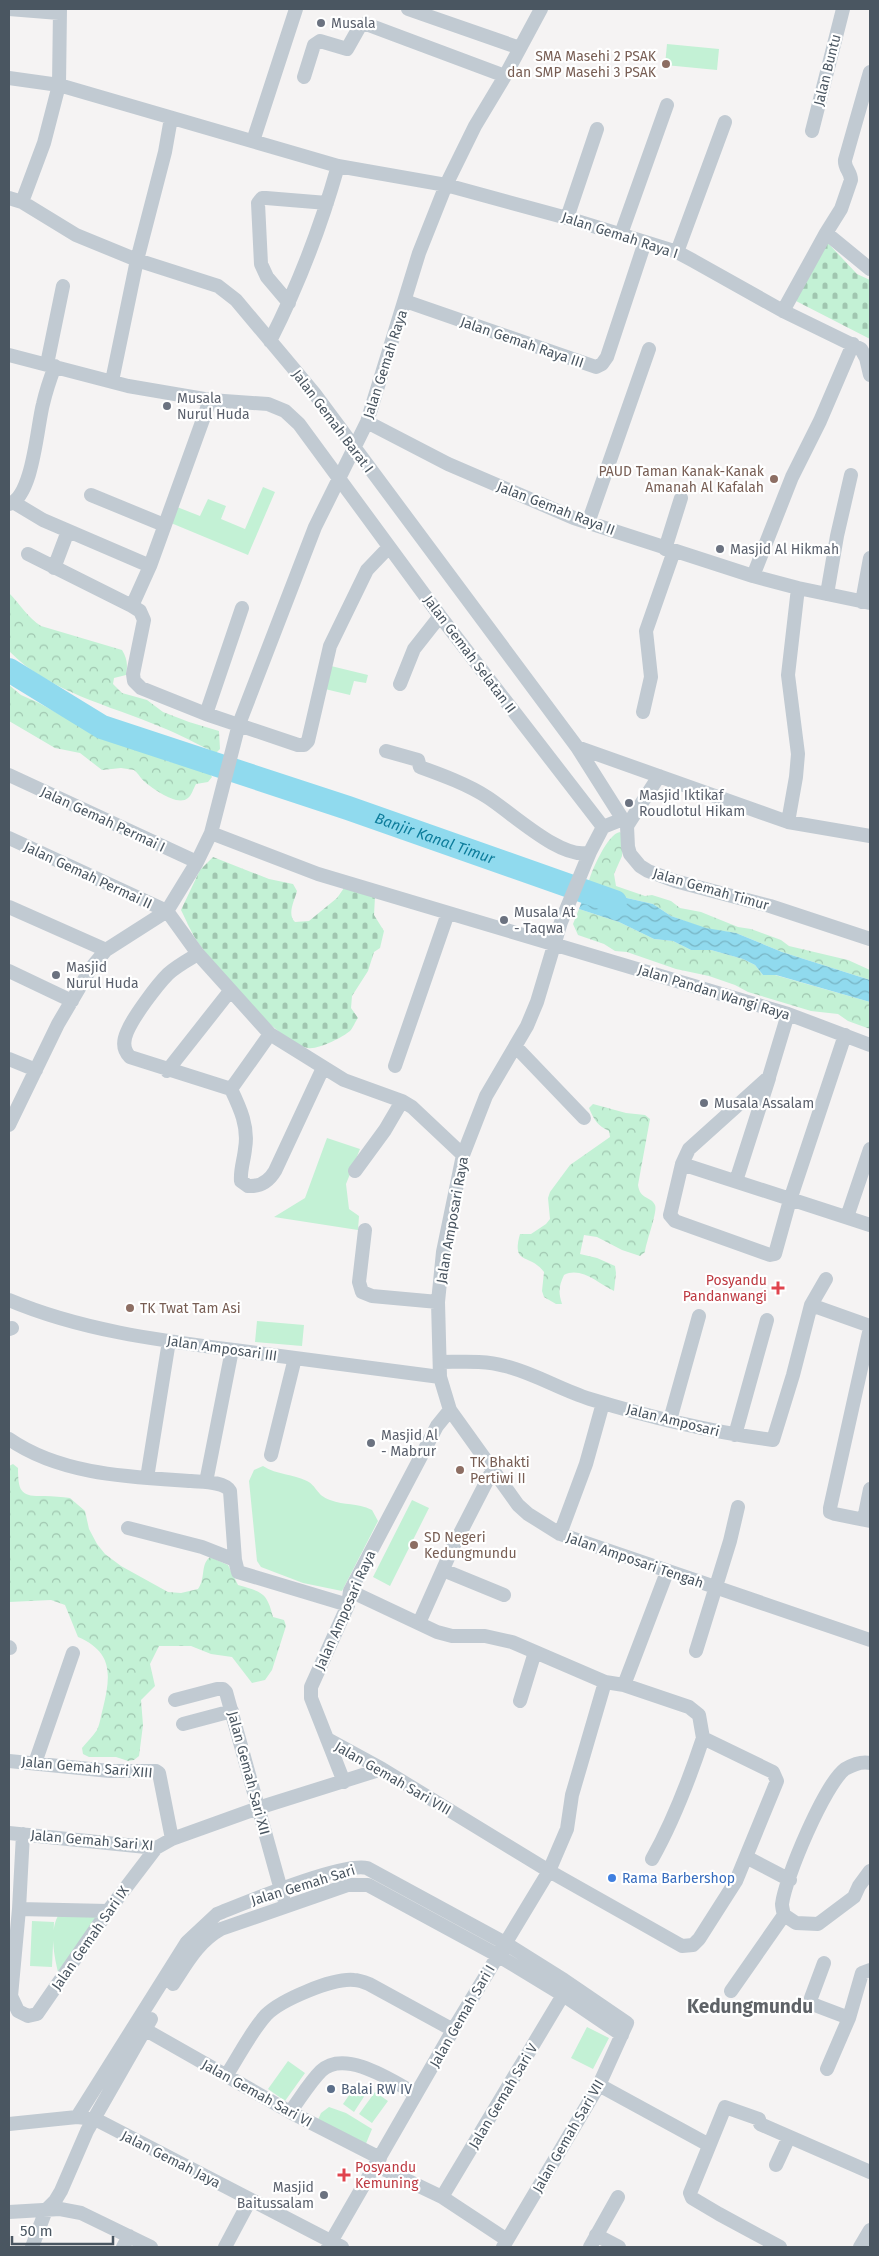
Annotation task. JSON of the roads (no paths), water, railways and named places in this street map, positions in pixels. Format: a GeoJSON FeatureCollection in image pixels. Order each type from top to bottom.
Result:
{"type":"FeatureCollection","features":[{"type":"Feature","properties":{"kind":"street"},"geometry":{"type":"LineString","coordinates":[[9,9],[60,11],[59,85],[44,143],[15,200]]}},
{"type":"Feature","properties":{"kind":"street"},"geometry":{"type":"LineString","coordinates":[[253,141],[296,9]]}},
{"type":"Feature","properties":{"kind":"street"},"geometry":{"type":"LineString","coordinates":[[408,9],[520,48]]}},
{"type":"Feature","properties":{"kind":"street","name":"Jalan Gemah Raya"},"geometry":{"type":"LineString","coordinates":[[166,911],[197,862],[211,833],[239,724],[315,527],[367,422],[420,253],[446,185],[475,126],[505,76],[541,9]]}},
{"type":"Feature","properties":{"kind":"street","name":"Jalan Buntu"},"geometry":{"type":"LineString","coordinates":[[812,131],[842,9]]}},
{"type":"Feature","properties":{"kind":"street"},"geometry":{"type":"LineString","coordinates":[[304,78],[314,44],[324,42],[347,49],[360,26],[366,24],[505,76]]}},
{"type":"Feature","properties":{"kind":"street"},"geometry":{"type":"LineString","coordinates":[[783,311],[841,209],[851,180],[851,175],[845,166],[845,160],[870,72]]}},
{"type":"Feature","properties":{"kind":"street"},"geometry":{"type":"LineString","coordinates":[[9,78],[59,85],[338,166],[446,185]]}},
{"type":"Feature","properties":{"kind":"street"},"geometry":{"type":"LineString","coordinates":[[621,234],[667,105]]}},
{"type":"Feature","properties":{"kind":"street"},"geometry":{"type":"LineString","coordinates":[[112,381],[137,260],[171,118]]}},
{"type":"Feature","properties":{"kind":"street"},"geometry":{"type":"LineString","coordinates":[[677,252],[725,122]]}},
{"type":"Feature","properties":{"kind":"street"},"geometry":{"type":"LineString","coordinates":[[566,218],[597,129]]}},
{"type":"Feature","properties":{"kind":"street"},"geometry":{"type":"LineString","coordinates":[[270,341],[289,303],[327,203],[338,166]]}},
{"type":"Feature","properties":{"kind":"street","name":"Jalan Gemah Raya I"},"geometry":{"type":"LineString","coordinates":[[446,185],[566,218],[677,252],[783,311],[853,344]]}},
{"type":"Feature","properties":{"kind":"street"},"geometry":{"type":"LineString","coordinates":[[289,303],[267,277],[261,264],[258,203],[262,198],[266,198],[327,203]]}},
{"type":"Feature","properties":{"kind":"street","name":"Jalan Gemah Barat I"},"geometry":{"type":"LineString","coordinates":[[15,200],[76,235],[137,260],[218,286],[236,300],[314,393],[577,747]]}},
{"type":"Feature","properties":{"kind":"street"},"geometry":{"type":"LineString","coordinates":[[826,233],[870,269]]}},
{"type":"Feature","properties":{"kind":"street","name":"Jalan Gemah Raya III"},"geometry":{"type":"LineString","coordinates":[[405,301],[596,367],[602,364],[606,357],[645,242]]}},
{"type":"Feature","properties":{"kind":"street"},"geometry":{"type":"LineString","coordinates":[[63,286],[51,365],[28,474],[22,492],[11,503],[43,520],[150,566]]}},
{"type":"Feature","properties":{"kind":"street"},"geometry":{"type":"LineString","coordinates":[[753,576],[792,477],[820,420],[853,344],[864,352],[870,375]]}},
{"type":"Feature","properties":{"kind":"street"},"geometry":{"type":"LineString","coordinates":[[588,523],[649,349]]}},
{"type":"Feature","properties":{"kind":"street","name":"Jalan Gemah Selatan II"},"geometry":{"type":"LineString","coordinates":[[9,355],[112,381],[210,400],[268,404],[285,411],[299,424],[440,616],[603,827]]}},
{"type":"Feature","properties":{"kind":"street"},"geometry":{"type":"LineString","coordinates":[[132,606],[150,566],[210,400]]}},
{"type":"Feature","properties":{"kind":"street","name":"Jalan Gemah Raya II"},"geometry":{"type":"LineString","coordinates":[[367,422],[448,464],[588,523],[753,576],[866,603]]}},
{"type":"Feature","properties":{"kind":"street"},"geometry":{"type":"LineString","coordinates":[[827,594],[850,475]]}},
{"type":"Feature","properties":{"kind":"street"},"geometry":{"type":"LineString","coordinates":[[91,495],[164,525]]}},
{"type":"Feature","properties":{"kind":"street"},"geometry":{"type":"LineString","coordinates":[[643,712],[651,677],[646,631],[670,550],[681,498]]}},
{"type":"Feature","properties":{"kind":"street"},"geometry":{"type":"LineString","coordinates":[[54,568],[68,531]]}},
{"type":"Feature","properties":{"kind":"street"},"geometry":{"type":"LineString","coordinates":[[28,554],[140,611],[144,620],[133,674],[134,681],[141,688],[206,714],[298,745],[304,745],[308,741],[330,646],[367,570],[389,547]]}},
{"type":"Feature","properties":{"kind":"street"},"geometry":{"type":"LineString","coordinates":[[866,603],[870,558]]}},
{"type":"Feature","properties":{"kind":"street"},"geometry":{"type":"LineString","coordinates":[[788,822],[795,787],[798,754],[788,675],[798,588]]}},
{"type":"Feature","properties":{"kind":"street"},"geometry":{"type":"LineString","coordinates":[[206,714],[242,608]]}},
{"type":"Feature","properties":{"kind":"street"},"geometry":{"type":"LineString","coordinates":[[400,684],[414,649],[440,616]]}},
{"type":"Feature","properties":{"kind":"street"},"geometry":{"type":"LineString","coordinates":[[577,747],[788,822],[870,836]]}},
{"type":"Feature","properties":{"kind":"street","name":"Jalan Gemah Timur"},"geometry":{"type":"LineString","coordinates":[[577,747],[625,823],[630,854],[640,866],[675,881],[770,906],[870,939]]}},
{"type":"Feature","properties":{"kind":"street"},"geometry":{"type":"LineString","coordinates":[[386,751],[418,760],[420,767],[486,796],[559,848],[577,855],[590,852]]}},
{"type":"Feature","properties":{"kind":"street","name":"Jalan Gemah Permai I"},"geometry":{"type":"LineString","coordinates":[[9,775],[197,862]]}},
{"type":"Feature","properties":{"kind":"street"},"geometry":{"type":"LineString","coordinates":[[603,827],[625,823],[659,776]]}},
{"type":"Feature","properties":{"kind":"street","name":"Jalan Amposari Raya"},"geometry":{"type":"LineString","coordinates":[[327,1739],[311,1698],[311,1687],[348,1605],[350,1591],[437,1426],[450,1410],[440,1376],[438,1302],[443,1252],[463,1155],[486,1096],[516,1047],[537,1002],[561,922],[580,874],[603,827]]}},
{"type":"Feature","properties":{"kind":"street","name":"Jalan Pandan Wangi Raya"},"geometry":{"type":"LineString","coordinates":[[211,833],[318,874],[788,1014],[870,1045]]}},
{"type":"Feature","properties":{"kind":"street","name":"Jalan Gemah Permai II"},"geometry":{"type":"LineString","coordinates":[[9,838],[166,911]]}},
{"type":"Feature","properties":{"kind":"street"},"geometry":{"type":"LineString","coordinates":[[9,907],[106,950]]}},
{"type":"Feature","properties":{"kind":"street"},"geometry":{"type":"LineString","coordinates":[[9,1125],[87,974],[106,950],[166,911],[198,954],[270,1034],[323,1068],[356,1085],[402,1100],[463,1155]]}},
{"type":"Feature","properties":{"kind":"street"},"geometry":{"type":"LineString","coordinates":[[395,1066],[448,913]]}},
{"type":"Feature","properties":{"kind":"street"},"geometry":{"type":"LineString","coordinates":[[198,954],[168,974],[127,1030],[124,1045],[130,1057],[231,1089],[242,1112],[246,1128],[246,1149],[240,1175],[242,1183],[248,1186],[258,1186],[272,1176],[323,1068]]}},
{"type":"Feature","properties":{"kind":"street"},"geometry":{"type":"LineString","coordinates":[[9,971],[72,1001]]}},
{"type":"Feature","properties":{"kind":"street"},"geometry":{"type":"LineString","coordinates":[[167,1070],[230,991]]}},
{"type":"Feature","properties":{"kind":"street"},"geometry":{"type":"LineString","coordinates":[[736,1181],[788,1014]]}},
{"type":"Feature","properties":{"kind":"street"},"geometry":{"type":"LineString","coordinates":[[231,1089],[270,1034]]}},
{"type":"Feature","properties":{"kind":"street"},"geometry":{"type":"LineString","coordinates":[[769,1078],[694,1143],[682,1164],[671,1210],[671,1218],[770,1255],[775,1254],[777,1250],[790,1200],[845,1035]]}},
{"type":"Feature","properties":{"kind":"street"},"geometry":{"type":"LineString","coordinates":[[516,1047],[584,1118]]}},
{"type":"Feature","properties":{"kind":"street"},"geometry":{"type":"LineString","coordinates":[[9,1059],[36,1070]]}},
{"type":"Feature","properties":{"kind":"street"},"geometry":{"type":"LineString","coordinates":[[355,1171],[385,1130],[402,1100]]}},
{"type":"Feature","properties":{"kind":"street"},"geometry":{"type":"LineString","coordinates":[[847,1217],[870,1149]]}},
{"type":"Feature","properties":{"kind":"street"},"geometry":{"type":"LineString","coordinates":[[682,1164],[870,1225]]}},
{"type":"Feature","properties":{"kind":"street"},"geometry":{"type":"LineString","coordinates":[[365,1230],[359,1282],[362,1292],[372,1296],[438,1302]]}},
{"type":"Feature","properties":{"kind":"street"},"geometry":{"type":"LineString","coordinates":[[826,1280],[812,1305],[870,1327],[830,1512],[867,1520],[870,1489]]}},
{"type":"Feature","properties":{"kind":"street","name":"Jalan Amposari III"},"geometry":{"type":"LineString","coordinates":[[9,1300],[73,1323],[169,1341],[440,1376]]}},
{"type":"Feature","properties":{"kind":"street","name":"Jalan Amposari"},"geometry":{"type":"LineString","coordinates":[[440,1362],[481,1362],[504,1366],[574,1394],[603,1403],[735,1435],[773,1440],[812,1305]]}},
{"type":"Feature","properties":{"kind":"street"},"geometry":{"type":"LineString","coordinates":[[670,1420],[699,1316]]}},
{"type":"Feature","properties":{"kind":"street"},"geometry":{"type":"LineString","coordinates":[[735,1435],[767,1320]]}},
{"type":"Feature","properties":{"kind":"street"},"geometry":{"type":"LineString","coordinates":[[147,1478],[169,1341]]}},
{"type":"Feature","properties":{"kind":"street"},"geometry":{"type":"LineString","coordinates":[[206,1482],[232,1350]]}},
{"type":"Feature","properties":{"kind":"street"},"geometry":{"type":"LineString","coordinates":[[271,1456],[296,1358]]}},
{"type":"Feature","properties":{"kind":"street"},"geometry":{"type":"LineString","coordinates":[[560,1534],[586,1464],[603,1403]]}},
{"type":"Feature","properties":{"kind":"street","name":"Jalan Amposari Tengah"},"geometry":{"type":"LineString","coordinates":[[450,1410],[518,1505],[528,1514],[560,1534],[870,1640]]}},
{"type":"Feature","properties":{"kind":"street"},"geometry":{"type":"LineString","coordinates":[[9,1439],[21,1448],[55,1461],[108,1474],[206,1482],[226,1487],[230,1492],[235,1560],[238,1572],[348,1605]]}},
{"type":"Feature","properties":{"kind":"street"},"geometry":{"type":"LineString","coordinates":[[419,1624],[443,1570],[492,1471]]}},
{"type":"Feature","properties":{"kind":"street"},"geometry":{"type":"LineString","coordinates":[[696,1651],[738,1507]]}},
{"type":"Feature","properties":{"kind":"street"},"geometry":{"type":"LineString","coordinates":[[128,1528],[202,1546],[235,1560]]}},
{"type":"Feature","properties":{"kind":"street"},"geometry":{"type":"LineString","coordinates":[[443,1570],[504,1596]]}},
{"type":"Feature","properties":{"kind":"street"},"geometry":{"type":"LineString","coordinates":[[624,1685],[667,1572]]}},
{"type":"Feature","properties":{"kind":"street"},"geometry":{"type":"LineString","coordinates":[[350,1591],[444,1634],[497,1638],[536,1652],[605,1682],[624,1685],[694,1709],[700,1719],[703,1738],[670,1828],[652,1859]]}},
{"type":"Feature","properties":{"kind":"street"},"geometry":{"type":"LineString","coordinates":[[520,1701],[536,1652]]}},
{"type":"Feature","properties":{"kind":"street"},"geometry":{"type":"LineString","coordinates":[[35,1763],[73,1653]]}},
{"type":"Feature","properties":{"kind":"street"},"geometry":{"type":"LineString","coordinates":[[549,1871],[567,1829],[572,1795],[605,1682]]}},
{"type":"Feature","properties":{"kind":"street","name":"Jalan Gemah Sari XII"},"geometry":{"type":"LineString","coordinates":[[175,1700],[220,1688],[226,1692],[280,1889],[287,1906]]}},
{"type":"Feature","properties":{"kind":"street"},"geometry":{"type":"LineString","coordinates":[[183,1724],[232,1711]]}},
{"type":"Feature","properties":{"kind":"street","name":"Jalan Gemah Sari VIII"},"geometry":{"type":"LineString","coordinates":[[327,1739],[382,1769],[549,1871],[679,1945],[685,1946],[693,1945],[699,1939],[736,1881],[776,1784],[777,1777],[773,1772],[703,1738]]}},
{"type":"Feature","properties":{"kind":"street","name":"Jalan Gemah Sari VIII"},"geometry":{"type":"LineString","coordinates":[[258,1808],[344,1782],[327,1739]]}},
{"type":"Feature","properties":{"kind":"street","name":"Jalan Gemah Sari XIII"},"geometry":{"type":"LineString","coordinates":[[9,1761],[110,1771],[156,1771],[159,1773],[172,1839]]}},
{"type":"Feature","properties":{"kind":"street"},"geometry":{"type":"LineString","coordinates":[[731,1991],[784,1915],[782,1904],[796,1860],[827,1790],[844,1770],[858,1764],[870,1763]]}},
{"type":"Feature","properties":{"kind":"street"},"geometry":{"type":"LineString","coordinates":[[344,1782],[382,1769]]}},
{"type":"Feature","properties":{"kind":"street","name":"Jalan Gemah Sari XI"},"geometry":{"type":"LineString","coordinates":[[9,1833],[156,1848],[172,1839],[258,1808]]}},
{"type":"Feature","properties":{"kind":"street"},"geometry":{"type":"LineString","coordinates":[[23,1834],[16,1913],[108,1911]]}},
{"type":"Feature","properties":{"kind":"street","name":"Jalan Gemah Sari IX"},"geometry":{"type":"LineString","coordinates":[[16,1913],[10,1994],[18,2011],[26,2016],[37,2014],[108,1911],[156,1848]]}},
{"type":"Feature","properties":{"kind":"street"},"geometry":{"type":"LineString","coordinates":[[746,1857],[790,1880]]}},
{"type":"Feature","properties":{"kind":"street","name":"Jalan Gemah Sari"},"geometry":{"type":"LineString","coordinates":[[185,1955],[187,1942],[217,1914],[280,1889],[351,1868],[361,1867],[436,1904],[505,1943],[624,2029]]}},
{"type":"Feature","properties":{"kind":"street","name":"Jalan Gemah Sari I"},"geometry":{"type":"LineString","coordinates":[[334,2245],[378,2161],[452,2030],[549,1871]]}},
{"type":"Feature","properties":{"kind":"street"},"geometry":{"type":"LineString","coordinates":[[784,1915],[796,1923],[818,1924],[854,1897],[859,1886],[870,1871]]}},
{"type":"Feature","properties":{"kind":"street","name":"Jalan Gemah Sari"},"geometry":{"type":"LineString","coordinates":[[77,2117],[140,2027],[185,1955],[221,1929],[348,1885],[361,1884],[497,1955],[624,2029]]}},
{"type":"Feature","properties":{"kind":"street"},"geometry":{"type":"LineString","coordinates":[[824,1963],[811,1998],[812,2004],[849,2018]]}},
{"type":"Feature","properties":{"kind":"street"},"geometry":{"type":"LineString","coordinates":[[827,2069],[849,2018],[862,1973],[870,1970]]}},
{"type":"Feature","properties":{"kind":"street"},"geometry":{"type":"LineString","coordinates":[[226,2076],[260,2022],[269,2013],[314,1989],[346,1980],[368,1984],[452,2030]]}},
{"type":"Feature","properties":{"kind":"street","name":"Jalan Gemah Sari V"},"geometry":{"type":"LineString","coordinates":[[442,2197],[563,1995]]}},
{"type":"Feature","properties":{"kind":"street","name":"Jalan Gemah Sari"},"geometry":{"type":"LineString","coordinates":[[32,2247],[46,2210],[56,2201],[62,2191],[83,2140],[140,2027]]}},
{"type":"Feature","properties":{"kind":"street","name":"Jalan Gemah Sari VI"},"geometry":{"type":"LineString","coordinates":[[140,2027],[442,2197],[505,2243]]}},
{"type":"Feature","properties":{"kind":"street","name":"Jalan Gemah Sari VII"},"geometry":{"type":"LineString","coordinates":[[505,2243],[599,2085],[624,2029]]}},
{"type":"Feature","properties":{"kind":"street"},"geometry":{"type":"LineString","coordinates":[[290,2112],[322,2070],[331,2065],[346,2063],[369,2068],[416,2094]]}},
{"type":"Feature","properties":{"kind":"street"},"geometry":{"type":"LineString","coordinates":[[599,2085],[709,2145]]}},
{"type":"Feature","properties":{"kind":"street"},"geometry":{"type":"LineString","coordinates":[[780,2247],[692,2198],[690,2193],[725,2107],[759,2119],[760,2124],[870,2172]]}},
{"type":"Feature","properties":{"kind":"street","name":"Jalan Gemah Jaya"},"geometry":{"type":"LineString","coordinates":[[9,2124],[77,2117],[94,2119],[334,2245]]}},
{"type":"Feature","properties":{"kind":"street"},"geometry":{"type":"LineString","coordinates":[[776,2165],[789,2137]]}},
{"type":"Feature","properties":{"kind":"street"},"geometry":{"type":"LineString","coordinates":[[618,2197],[593,2241],[619,2247]]}},
{"type":"Feature","properties":{"kind":"street"},"geometry":{"type":"LineString","coordinates":[[225,2247],[250,2200]]}},
{"type":"Feature","properties":{"kind":"street"},"geometry":{"type":"LineString","coordinates":[[9,2212],[60,2209],[81,2213],[126,2241],[151,2247]]}},
{"type":"Feature","properties":{"kind":"street"},"geometry":{"type":"LineString","coordinates":[[860,2247],[870,2230]]}},
{"type":"Feature","properties":{"kind":"water"},"geometry":{"type":"Polygon","coordinates":[[[588,885],[600,888],[605,893],[653,904],[671,916],[706,928],[736,933],[782,952],[870,980],[870,1002],[776,975],[763,975],[755,965],[743,959],[711,950],[691,950],[673,941],[654,939],[619,922],[579,909],[588,885]]]}},
{"type":"Feature","properties":{"kind":"waterway","name":"Banjir Kanal Timur"},"geometry":{"type":"LineString","coordinates":[[9,670],[102,727],[348,808],[615,902]]}},
{"type":"Feature","properties":{"kind":"place","name":"Musala"},"geometry":{"type":"Point","coordinates":[321,23]}},
{"type":"Feature","properties":{"kind":"place","name":"SMA Masehi 2 PSAK dan SMP Masehi 3 PSAK"},"geometry":{"type":"Point","coordinates":[666,64]}},
{"type":"Feature","properties":{"kind":"place","name":"Musala Nurul Huda"},"geometry":{"type":"Point","coordinates":[167,406]}},
{"type":"Feature","properties":{"kind":"place","name":"PAUD Taman Kanak-Kanak Amanah Al Kafalah"},"geometry":{"type":"Point","coordinates":[774,479]}},
{"type":"Feature","properties":{"kind":"place","name":"Masjid Al Hikmah"},"geometry":{"type":"Point","coordinates":[720,549]}},
{"type":"Feature","properties":{"kind":"place","name":"Masjid Iktikaf Roudlotul Hikam"},"geometry":{"type":"Point","coordinates":[629,803]}},
{"type":"Feature","properties":{"kind":"place","name":"Musala At - Taqwa"},"geometry":{"type":"Point","coordinates":[504,920]}},
{"type":"Feature","properties":{"kind":"place","name":"Masjid Nurul Huda"},"geometry":{"type":"Point","coordinates":[56,975]}},
{"type":"Feature","properties":{"kind":"place","name":"Musala Assalam"},"geometry":{"type":"Point","coordinates":[704,1103]}},
{"type":"Feature","properties":{"kind":"place","name":"Posyandu Pandanwangi"},"geometry":{"type":"Point","coordinates":[778,1288]}},
{"type":"Feature","properties":{"kind":"place","name":"TK Twat Tam Asi"},"geometry":{"type":"Point","coordinates":[130,1308]}},
{"type":"Feature","properties":{"kind":"place","name":"Masjid Al - Mabrur"},"geometry":{"type":"Point","coordinates":[371,1443]}},
{"type":"Feature","properties":{"kind":"place","name":"TK Bhakti Pertiwi II"},"geometry":{"type":"Point","coordinates":[460,1470]}},
{"type":"Feature","properties":{"kind":"place","name":"SD Negeri Kedungmundu"},"geometry":{"type":"Point","coordinates":[414,1545]}},
{"type":"Feature","properties":{"kind":"place","name":"Rama Barbershop"},"geometry":{"type":"Point","coordinates":[612,1878]}},
{"type":"Feature","properties":{"kind":"place","name":"Balai RW IV"},"geometry":{"type":"Point","coordinates":[331,2089]}},
{"type":"Feature","properties":{"kind":"place","name":"Posyandu Kemuning"},"geometry":{"type":"Point","coordinates":[344,2175]}},
{"type":"Feature","properties":{"kind":"place","name":"Masjid Baitussalam"},"geometry":{"type":"Point","coordinates":[324,2195]}},
{"type":"Feature","properties":{"kind":"district","name":"Kedungmundu"},"geometry":{"type":"Point","coordinates":[750,2006]}}]}
